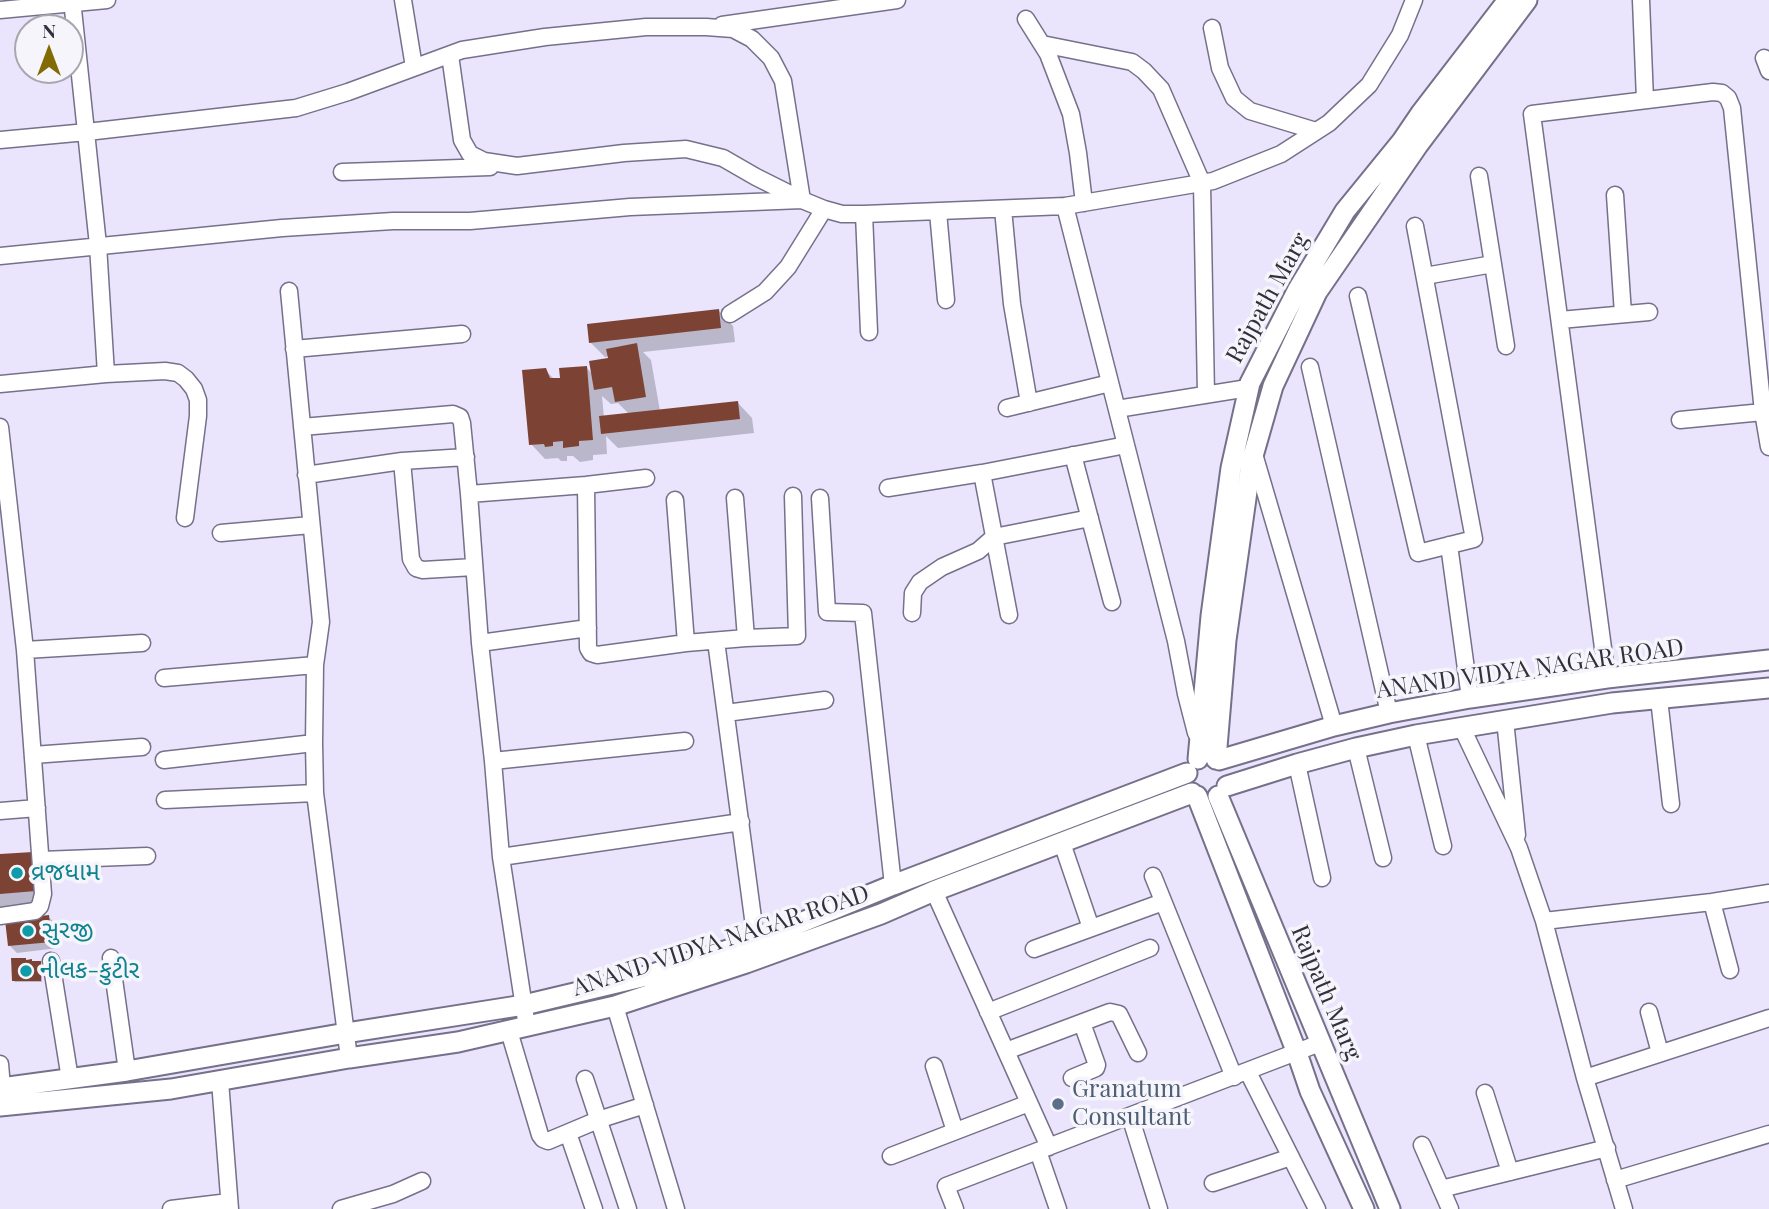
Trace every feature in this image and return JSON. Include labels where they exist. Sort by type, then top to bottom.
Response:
[{"type":"main road","name":"Rajpath Marg","points":[[1204,759],[1214,589],[1231,468],[1250,383],[1297,291],[1345,211],[1402,141],[1420,113],[1508,0]]},
{"type":"main road","name":"Rajpath Marg","points":[[1204,759],[1226,640],[1254,454],[1273,386],[1317,292],[1418,145],[1527,0]]},
{"type":"main road","name":"ANAND VIDYA NAGAR ROAD","points":[[1,1094],[70,1079],[524,1005],[646,976],[756,941],[1204,759],[1334,726],[1470,698],[1607,678],[1769,660]]},
{"type":"main road","name":"ANAND VIDYA NAGAR ROAD","points":[[1222,791],[1297,764],[1416,734],[1612,703],[1769,688]]},
{"type":"main road","points":[[1204,759],[1228,770],[1229,780],[1215,799],[1203,799],[1194,795],[1186,783],[1204,759]]},
{"type":"main road","name":"Rajpath Marg","points":[[1222,791],[1320,1044],[1390,1209]]},
{"type":"main road","name":"Rajpath Marg","points":[[1194,795],[1310,1091],[1364,1209]]},
{"type":"main road","name":"ANAND VIDYA NAGAR ROAD","points":[[1,1094],[171,1089],[458,1042],[615,1006],[881,914],[934,891],[1194,795]]},
{"type":"street","points":[[0,10],[73,1],[107,0]]},
{"type":"street","points":[[403,0],[414,68]]},
{"type":"street","points":[[706,27],[897,0]]},
{"type":"street","points":[[342,172],[517,166],[624,153],[687,149],[723,158],[802,200],[842,214],[938,212],[1084,203],[1213,181],[1281,154],[1329,123],[1369,85],[1400,35],[1414,0]]},
{"type":"street","points":[[1641,0],[1645,100]]},
{"type":"street","points":[[73,1],[98,245],[106,374]]},
{"type":"street","points":[[1026,19],[1048,54],[1071,114],[1079,153],[1084,203]]},
{"type":"street","points":[[0,140],[296,108],[462,50],[545,37],[646,27],[733,29],[752,39],[771,58],[783,81],[802,200]]},
{"type":"street","points":[[1212,27],[1220,68],[1234,98],[1250,111],[1316,131]]},
{"type":"street","points":[[1042,44],[1132,62],[1161,89],[1202,183],[1206,395]]},
{"type":"street","points":[[450,55],[462,140],[470,154],[484,161],[517,166]]},
{"type":"street","points":[[1607,678],[1532,114],[1713,92],[1722,93],[1728,98],[1732,108],[1762,326],[1763,412],[1769,446]]},
{"type":"street","points":[[1479,176],[1506,346]]},
{"type":"street","points":[[1615,195],[1623,314]]},
{"type":"street","points":[[0,256],[325,225],[393,221],[470,221],[630,207],[802,200]]},
{"type":"street","points":[[1065,206],[1204,759]]},
{"type":"street","points":[[730,314],[765,292],[788,267],[824,209]]},
{"type":"street","points":[[1003,209],[1012,304],[1029,403]]},
{"type":"street","points":[[938,212],[946,300]]},
{"type":"street","points":[[864,214],[869,332]]},
{"type":"street","points":[[1358,296],[1418,553],[1474,539],[1415,226]]},
{"type":"street","points":[[1424,276],[1493,264]]},
{"type":"street","points":[[289,291],[321,622],[315,665],[315,793],[349,1058]]},
{"type":"street","points":[[1560,320],[1648,312]]},
{"type":"street","points":[[295,349],[462,334]]},
{"type":"street","points":[[1310,367],[1389,713]]},
{"type":"street","points":[[0,384],[106,374],[164,371],[178,373],[194,388],[198,400],[186,518]]},
{"type":"street","points":[[1007,408],[1110,383]]},
{"type":"street","points":[[1117,409],[1248,388]]},
{"type":"street","points":[[1680,419],[1763,412]]},
{"type":"street","points":[[302,427],[453,414],[460,417],[466,457],[480,643],[501,857],[524,1005],[518,1029],[540,1135],[548,1141],[598,1120],[645,1105]]},
{"type":"street","points":[[0,427],[25,650],[43,894],[40,906],[35,911],[0,916]]},
{"type":"street","points":[[888,488],[1126,445]]},
{"type":"street","points":[[1254,454],[1334,726]]},
{"type":"street","points":[[1073,455],[1112,602]]},
{"type":"street","points":[[306,475],[402,461],[466,457]]},
{"type":"street","points":[[402,461],[411,559],[416,568],[474,568]]},
{"type":"street","points":[[982,472],[1009,615]]},
{"type":"street","points":[[468,494],[646,478]]},
{"type":"street","points":[[586,485],[588,648],[591,653],[597,655],[686,643],[797,635],[793,496]]},
{"type":"street","points":[[735,498],[746,638]]},
{"type":"street","points":[[820,498],[827,612],[863,612],[893,885]]},
{"type":"street","points":[[676,500],[686,643]]},
{"type":"street","points":[[912,613],[913,593],[920,582],[942,567],[978,551],[994,537],[1090,518]]},
{"type":"street","points":[[220,533],[311,525]]},
{"type":"street","points":[[1449,545],[1470,698]]},
{"type":"street","points":[[480,643],[588,628]]},
{"type":"street","points":[[716,641],[756,941]]},
{"type":"street","points":[[25,650],[142,643]]},
{"type":"street","points":[[164,678],[315,665]]},
{"type":"street","points":[[1659,699],[1671,804]]},
{"type":"street","points":[[726,713],[825,700]]},
{"type":"street","points":[[1505,720],[1519,848]]},
{"type":"street","points":[[1462,728],[1519,848],[1544,921],[1585,1078],[1624,1209]]},
{"type":"street","points":[[1416,734],[1443,846]]},
{"type":"street","points":[[493,761],[685,741]]},
{"type":"street","points":[[164,760],[314,743]]},
{"type":"street","points":[[33,755],[142,747]]},
{"type":"street","points":[[1356,748],[1382,858]]},
{"type":"street","points":[[1297,764],[1322,878]]},
{"type":"street","points":[[164,800],[315,793]]},
{"type":"street","points":[[0,811],[37,808]]},
{"type":"street","points":[[501,857],[741,822]]},
{"type":"street","points":[[1062,843],[1091,928]]},
{"type":"street","points":[[41,860],[147,856]]},
{"type":"street","points":[[1153,876],[1241,1074],[1291,1157],[1317,1209]]},
{"type":"street","points":[[934,891],[1029,1103],[1058,1209]]},
{"type":"street","points":[[1544,921],[1769,893]]},
{"type":"street","points":[[1034,949],[1163,902]]},
{"type":"street","points":[[1712,902],[1730,970]]},
{"type":"street","points":[[989,1012],[1150,948]]},
{"type":"street","points":[[111,958],[127,1071]]},
{"type":"street","points":[[51,961],[70,1079]]},
{"type":"street","points":[[615,1006],[676,1209]]},
{"type":"street","points":[[1006,1051],[1110,1012],[1119,1014],[1138,1053]]},
{"type":"street","points":[[1649,1012],[1660,1053]]},
{"type":"street","points":[[1585,1078],[1769,1018]]},
{"type":"street","points":[[1072,1078],[1096,1068],[1097,1065],[1082,1023]]},
{"type":"street","points":[[955,1209],[946,1186],[1320,1044]]},
{"type":"street","points":[[0,1064],[1,1094]]},
{"type":"street","points":[[934,1066],[955,1131]]},
{"type":"street","points":[[585,1079],[628,1209]]},
{"type":"street","points":[[171,1209],[230,1205],[220,1080]]},
{"type":"street","points":[[1486,1093],[1510,1172]]},
{"type":"street","points":[[891,1156],[1029,1103]]},
{"type":"street","points":[[1130,1116],[1159,1209]]},
{"type":"street","points":[[568,1133],[594,1209]]},
{"type":"street","points":[[1615,1180],[1769,1134]]},
{"type":"street","points":[[1422,1145],[1450,1209]]},
{"type":"street","points":[[1441,1189],[1607,1148]]},
{"type":"street","points":[[1213,1183],[1291,1157]]},
{"type":"street","points":[[341,1209],[395,1202],[422,1181]]},
{"type":"building","points":[[719,309],[721,328],[589,343],[587,324]]},
{"type":"building","points":[[637,343],[646,397],[615,402],[612,387],[594,390],[589,361],[608,358],[606,349]]},
{"type":"building","points":[[587,366],[593,440],[579,441],[579,446],[563,448],[563,441],[553,442],[553,446],[545,447],[544,444],[529,445],[522,370],[546,368],[550,378],[560,378],[559,368]]},
{"type":"building","points":[[738,401],[740,419],[601,434],[599,416]]},
{"type":"building","name":"વ્રજધામ","points":[[33,852],[36,891],[0,894],[0,854]]},
{"type":"building","name":"સુરજી","points":[[49,915],[52,942],[8,946],[5,920]]},
{"type":"building","name":"નીલક-કુટીર","points":[[11,958],[41,961],[41,981],[12,981]]},
{"type":"place","name":"વ્રજધામ","points":[[17,873]]},
{"type":"place","name":"સુરજી","points":[[28,931]]},
{"type":"place","name":"નીલક-કુટીર","points":[[26,971]]},
{"type":"place","name":"Granatum Consultant","points":[[1058,1104]]}]
